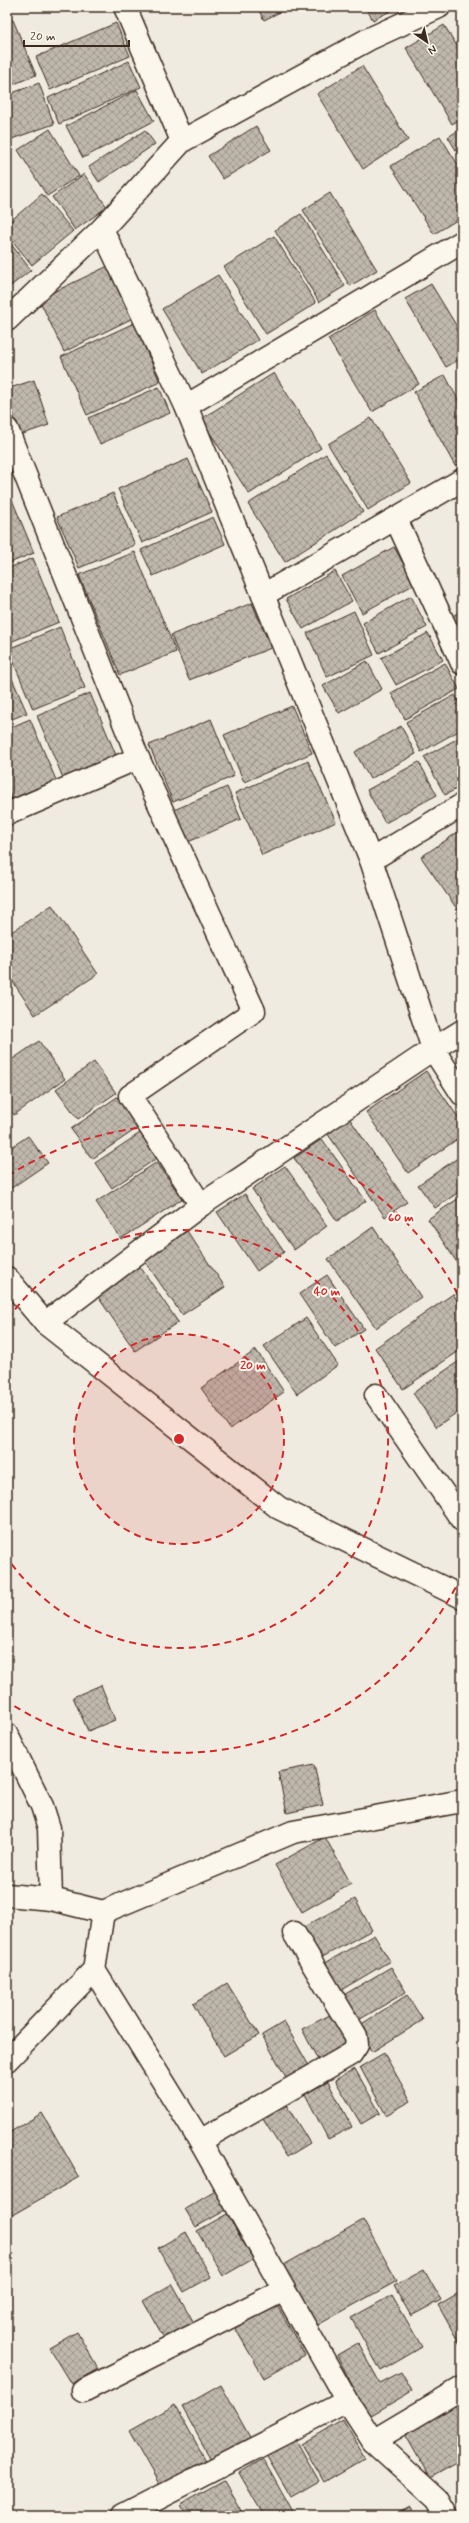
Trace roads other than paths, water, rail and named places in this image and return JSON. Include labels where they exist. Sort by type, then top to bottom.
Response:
[{"type":"street","points":[[125,7],[182,141]]},
{"type":"street","points":[[7,320],[102,229],[182,141],[369,39],[439,7]]},
{"type":"street","points":[[102,229],[186,406],[371,860],[433,1050],[462,1094]]},
{"type":"street","points":[[186,406],[462,242]]},
{"type":"street","points":[[7,429],[138,758],[254,1011],[130,1096],[201,1205]]},
{"type":"street","points":[[263,595],[462,480]]},
{"type":"street","points":[[396,519],[462,663]]},
{"type":"street","points":[[7,814],[138,758]]},
{"type":"street","points":[[371,860],[462,805]]},
{"type":"street","points":[[45,1323],[201,1205],[462,1031]]},
{"type":"street","points":[[7,1278],[45,1323],[279,1508],[462,1597]]},
{"type":"street","points":[[376,1395],[462,1520]]},
{"type":"street","points":[[7,1735],[42,1806],[49,1828],[51,1899]]},
{"type":"street","points":[[7,1895],[51,1899],[103,1912],[293,1832],[462,1801]]},
{"type":"street","points":[[7,2060],[94,1970],[103,1912]]},
{"type":"street","points":[[200,2141],[350,2054],[357,2045],[356,2036],[294,1934]]},
{"type":"street","points":[[94,1970],[200,2141],[347,2402],[373,2441],[437,2499],[446,2516]]},
{"type":"street","points":[[83,2391],[284,2290]]},
{"type":"street","points":[[373,2441],[462,2388]]},
{"type":"street","points":[[123,2516],[347,2402]]}]
